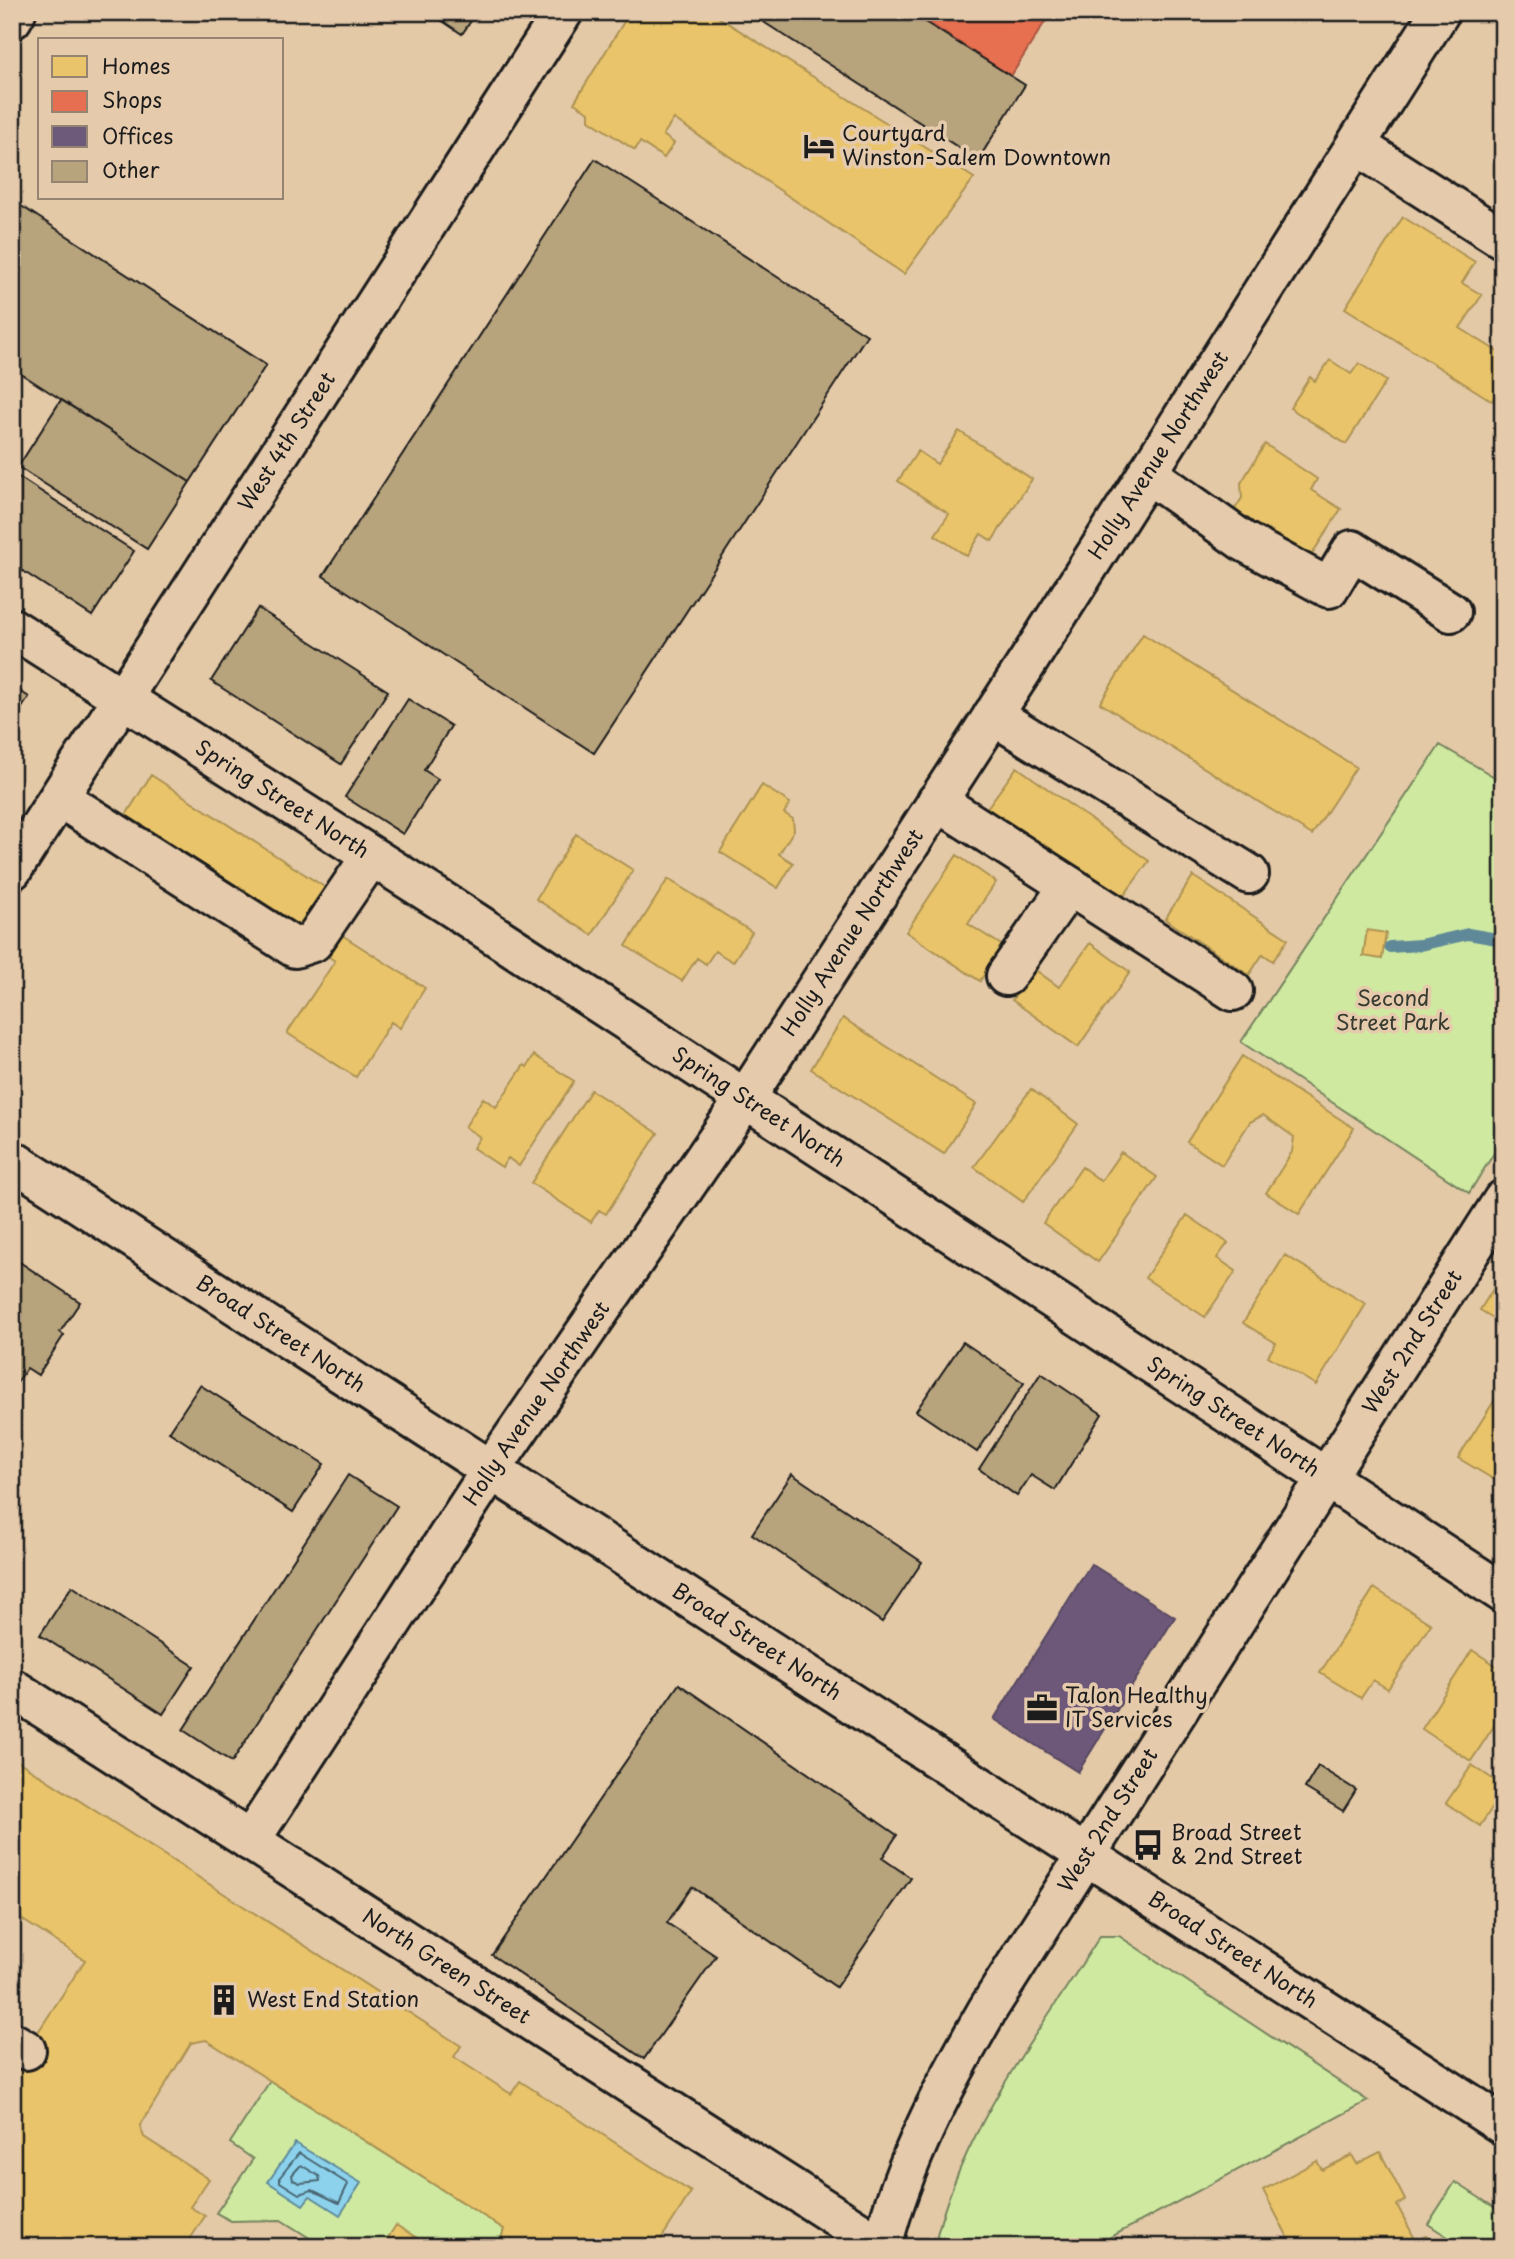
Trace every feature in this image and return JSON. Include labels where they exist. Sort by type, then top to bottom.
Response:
[{"type":"street","points":[[12,19],[16,12]]},
{"type":"street","name":"West 4th Street","points":[[12,870],[563,12]]},
{"type":"street","name":"Holly Avenue Northwest","points":[[250,1841],[491,1470],[745,1099],[1440,12]]},
{"type":"street","points":[[1356,145],[1503,239]]},
{"type":"street","points":[[1147,473],[1243,541],[1329,588],[1352,550],[1451,612]]},
{"type":"street","name":"Spring Street North","points":[[12,628],[745,1099],[1503,1593]]},
{"type":"street","points":[[993,715],[1249,874]]},
{"type":"street","points":[[60,797],[295,948],[313,942],[370,858]]},
{"type":"street","points":[[937,802],[1233,990]]},
{"type":"street","points":[[1006,976],[1069,886]]},
{"type":"street","name":"Broad Street North","points":[[12,1160],[1502,2124]]},
{"type":"street","name":"West 2nd Street","points":[[882,2246],[895,2201],[954,2069],[1086,1854],[1503,1200]]},
{"type":"street","name":"North Green Street","points":[[14,1694],[250,1841],[882,2246]]},
{"type":"green space","name":"Second Street Park","points":[[1440,745],[1503,782],[1503,1139],[1469,1193],[1241,1042]]},
{"type":"green space","points":[[1100,1936],[1119,1936],[1368,2101],[1092,2247],[934,2247],[962,2164],[982,2124],[1027,2047]]},
{"type":"green space","points":[[270,2081],[504,2229],[499,2247],[452,2247],[445,2242],[441,2247],[324,2247],[281,2220],[231,2221],[216,2213],[253,2159],[230,2143]]},
{"type":"green space","points":[[1455,2182],[1503,2213],[1503,2247],[1463,2247],[1428,2224]]},
{"type":"water","points":[[295,2143],[361,2183],[340,2215],[310,2196],[303,2205],[268,2182]]},
{"type":"building: Homes","name":"Courtyard Winston-Salem Downtown","points":[[630,12],[710,12],[974,178],[904,274],[674,119],[663,135],[674,143],[664,158],[640,142],[635,150],[589,120],[589,112],[574,103]]},
{"type":"building: Homes","points":[[1403,217],[1475,262],[1462,283],[1482,295],[1460,328],[1503,355],[1503,384],[1492,401],[1345,308]]},
{"type":"building: Homes","points":[[1330,360],[1351,374],[1359,363],[1386,381],[1346,444],[1290,408],[1310,377],[1315,381]]},
{"type":"building: Homes","points":[[959,431],[1032,479],[992,541],[981,534],[967,556],[935,535],[949,514],[898,481],[918,451],[937,464]]},
{"type":"building: Homes","points":[[1265,444],[1317,479],[1311,490],[1341,509],[1308,560],[1233,512],[1242,498],[1241,483]]},
{"type":"building: Homes","points":[[1143,634],[1356,767],[1312,835],[1100,703]]},
{"type":"building: Homes","points":[[1017,767],[1149,861],[1120,901],[987,808]]},
{"type":"building: Homes","points":[[151,775],[326,888],[301,928],[126,815]]},
{"type":"building: Homes","points":[[762,785],[790,803],[784,813],[793,819],[794,830],[779,854],[793,863],[778,888],[720,852]]},
{"type":"building: Homes","points":[[576,834],[633,870],[592,935],[536,899]]},
{"type":"building: Homes","points":[[957,855],[996,882],[968,924],[1003,946],[980,981],[906,932]]},
{"type":"building: Homes","points":[[1193,876],[1288,939],[1273,961],[1263,954],[1249,975],[1165,919]]},
{"type":"building: Homes","points":[[668,879],[752,932],[733,962],[715,951],[706,964],[697,958],[682,981],[626,946]]},
{"type":"building: Homes","points":[[1367,930],[1386,933],[1382,959],[1363,956]]},
{"type":"building: Homes","points":[[342,935],[425,988],[400,1028],[391,1022],[356,1077],[287,1033],[335,961],[329,957]]},
{"type":"building: Homes","points":[[1090,943],[1130,972],[1078,1047],[1012,1000],[1034,969],[1059,987]]},
{"type":"building: Homes","points":[[843,1018],[976,1104],[944,1154],[811,1069]]},
{"type":"building: Homes","points":[[534,1055],[574,1081],[519,1166],[508,1158],[502,1167],[473,1148],[480,1137],[465,1127],[483,1098],[496,1107],[524,1065],[527,1067]]},
{"type":"building: Homes","points":[[1242,1056],[1354,1128],[1299,1214],[1266,1193],[1292,1152],[1294,1137],[1263,1115],[1250,1122],[1222,1165],[1187,1142]]},
{"type":"building: Homes","points":[[1031,1089],[1078,1124],[1023,1202],[974,1167]]},
{"type":"building: Homes","points":[[591,1090],[658,1133],[606,1214],[599,1210],[591,1222],[531,1183]]},
{"type":"building: Homes","points":[[1121,1152],[1157,1177],[1098,1262],[1043,1223],[1082,1167],[1101,1181]]},
{"type":"building: Homes","points":[[1187,1215],[1228,1243],[1217,1258],[1236,1271],[1205,1317],[1145,1278]]},
{"type":"building: Homes","points":[[1285,1255],[1366,1304],[1316,1385],[1268,1356],[1276,1343],[1243,1323]]},
{"type":"building: Homes","points":[[1503,1273],[1503,1324],[1480,1310]]},
{"type":"building: Homes","points":[[1503,1387],[1503,1485],[1458,1458]]},
{"type":"building: Homes","points":[[1374,1588],[1431,1624],[1388,1689],[1373,1680],[1361,1698],[1320,1673]]},
{"type":"building: Homes","points":[[1472,1650],[1503,1670],[1503,1732],[1494,1726],[1471,1761],[1422,1729]]},
{"type":"building: Homes","name":"West End Station","points":[[13,1758],[461,2046],[454,2057],[511,2094],[520,2081],[691,2192],[656,2247],[499,2247],[504,2229],[206,2040],[191,2043],[140,2126],[144,2137],[209,2179],[190,2207],[205,2216],[187,2244],[180,2240],[176,2247],[12,2247],[12,2072],[85,1960],[12,1913]]},
{"type":"building: Homes","points":[[1472,1765],[1503,1786],[1503,1791],[1480,1826],[1446,1803]]},
{"type":"building: Homes","points":[[1380,2152],[1405,2200],[1397,2205],[1416,2241],[1426,2236],[1432,2247],[1293,2247],[1263,2190],[1317,2161],[1322,2170],[1352,2155],[1357,2164]]},
{"type":"building: Homes","points":[[396,2225],[430,2246],[382,2247]]},
{"type":"building: Shops","points":[[912,12],[1051,12],[1011,76]]},
{"type":"building: Offices","points":[[1091,1564],[1175,1617],[1078,1772],[994,1719]]},
{"type":"building: Other","points":[[429,12],[477,12],[462,34]]},
{"type":"building: Other","points":[[748,12],[909,12],[1025,85],[978,160]]},
{"type":"building: Other","points":[[595,159],[867,335],[594,753],[323,576]]},
{"type":"building: Other","points":[[12,200],[266,365],[190,482],[12,368]]},
{"type":"building: Other","points":[[61,400],[190,482],[147,549],[18,467]]},
{"type":"building: Other","points":[[17,476],[134,551],[92,616],[12,564],[12,483]]},
{"type":"building: Other","points":[[258,608],[388,691],[341,764],[211,681]]},
{"type":"building: Other","points":[[12,686],[29,697],[12,723]]},
{"type":"building: Other","points":[[408,699],[451,726],[424,770],[438,779],[403,834],[345,797]]},
{"type":"building: Other","points":[[12,1257],[80,1302],[60,1332],[64,1335],[38,1375],[27,1368],[12,1390]]},
{"type":"building: Other","points":[[963,1342],[1024,1383],[977,1452],[916,1411]]},
{"type":"building: Other","points":[[1041,1373],[1102,1414],[1055,1490],[1031,1475],[1017,1496],[979,1469]]},
{"type":"building: Other","points":[[200,1385],[324,1464],[293,1512],[169,1432]]},
{"type":"building: Other","points":[[792,1474],[922,1562],[882,1622],[752,1534]]},
{"type":"building: Other","points":[[348,1475],[397,1506],[232,1762],[183,1730]]},
{"type":"building: Other","points":[[72,1586],[194,1666],[163,1714],[40,1635]]},
{"type":"building: Other","points":[[679,1684],[897,1835],[882,1858],[911,1878],[836,1987],[692,1887],[667,1923],[716,1956],[644,2059],[492,1955]]},
{"type":"building: Other","points":[[1318,1766],[1356,1790],[1343,1811],[1305,1788]]},
{"type":"waterway","points":[[1390,947],[1420,945],[1468,934],[1503,940]]},
{"type":"place","name":"Courtyard Winston-Salem Downtown","points":[[819,146]]},
{"type":"place","name":"Talon Healthy IT Services","points":[[1042,1708]]},
{"type":"place","name":"Broad Street & 2nd Street","points":[[1148,1845]]},
{"type":"place","name":"West End Station","points":[[224,2000]]}]
